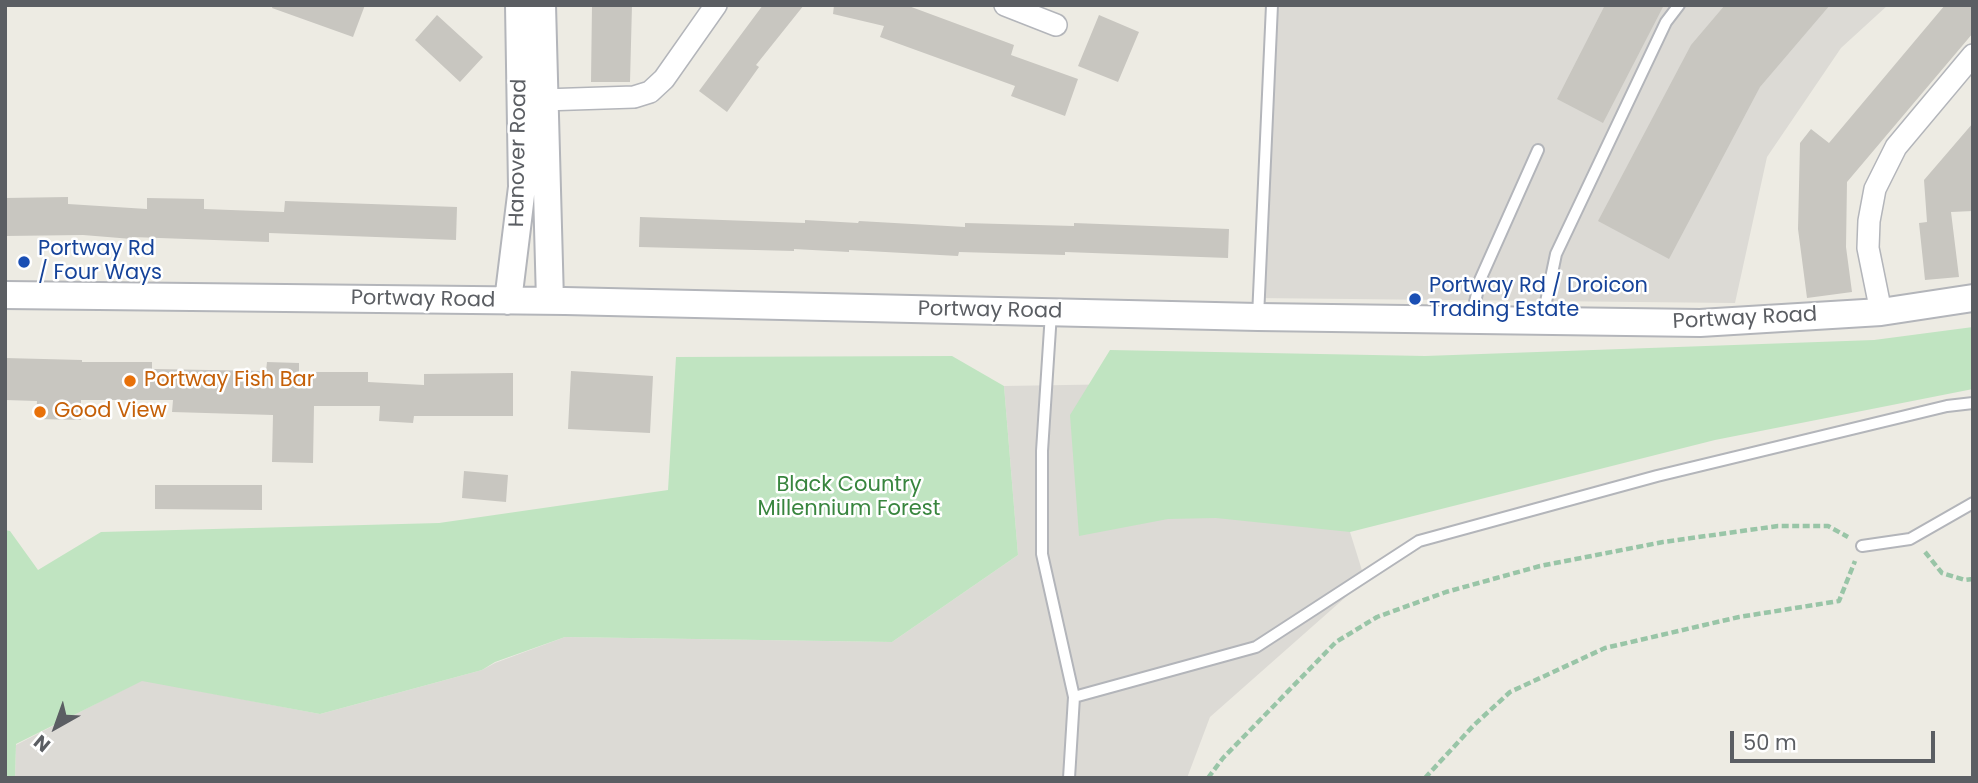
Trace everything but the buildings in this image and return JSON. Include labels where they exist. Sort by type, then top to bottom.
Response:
[{"type":"street","name":"Hanover Road","points":[[519,5],[532,100],[550,301]]},
{"type":"street","name":"Hanover Road","points":[[508,301],[542,5]]},
{"type":"street","points":[[532,100],[634,97],[650,92],[664,79],[716,5]]},
{"type":"street","points":[[1005,5],[1056,25]]},
{"type":"street","points":[[1881,312],[1868,248],[1869,221],[1875,189],[1896,147],[1973,55]]},
{"type":"street","name":"Portway Road","points":[[5,295],[550,301],[1258,317],[1700,323],[1881,312],[1973,298]]},
{"type":"lane","points":[[1258,317],[1272,5]]},
{"type":"lane","points":[[1542,321],[1556,254],[1666,22],[1679,5]]},
{"type":"lane","points":[[1471,320],[1480,280],[1538,150]]},
{"type":"lane","points":[[1051,313],[1042,451],[1042,554],[1074,697],[1069,778]]},
{"type":"lane","points":[[1074,697],[1255,647],[1419,541],[1657,476],[1947,406],[1973,403]]},
{"type":"lane","points":[[1861,546],[1910,539],[1973,503]]},
{"type":"path","points":[[1208,778],[1232,749],[1336,642],[1377,617],[1446,592],[1539,566],[1676,540],[1777,526],[1828,526],[1861,546],[1839,601],[1739,617],[1605,648],[1510,692],[1474,725],[1425,778]]},
{"type":"path","points":[[1932,528],[1925,551],[1942,573],[1965,580],[1973,579]]},
{"type":"shaded area","points":[[1274,5],[1888,5],[1841,48],[1767,157],[1735,303],[1255,298]]},
{"type":"shaded area","points":[[1314,381],[1350,532],[1365,580],[1210,717],[1187,778],[15,778],[16,745],[142,680],[320,714],[482,670],[565,637],[892,642],[1018,555],[1004,386]]},
{"type":"green space","points":[[1973,327],[1973,389],[1715,440],[1350,532],[1216,518],[1168,519],[1079,536],[1070,415],[1110,350],[1425,356],[1874,340]]},
{"type":"green space","name":"Black Country Millennium Forest","points":[[952,356],[1004,386],[1018,555],[892,642],[565,637],[495,662],[482,670],[320,714],[142,681],[16,744],[15,778],[5,778],[5,530],[10,531],[38,570],[101,532],[439,523],[668,490],[676,357]]},
{"type":"place","name":"Portway Rd / Four Ways","points":[[24,262]]},
{"type":"place","name":"Portway Rd / Droicon Trading Estate","points":[[1415,299]]},
{"type":"place","name":"Portway Fish Bar","points":[[130,381]]},
{"type":"place","name":"Good View","points":[[40,412]]}]
